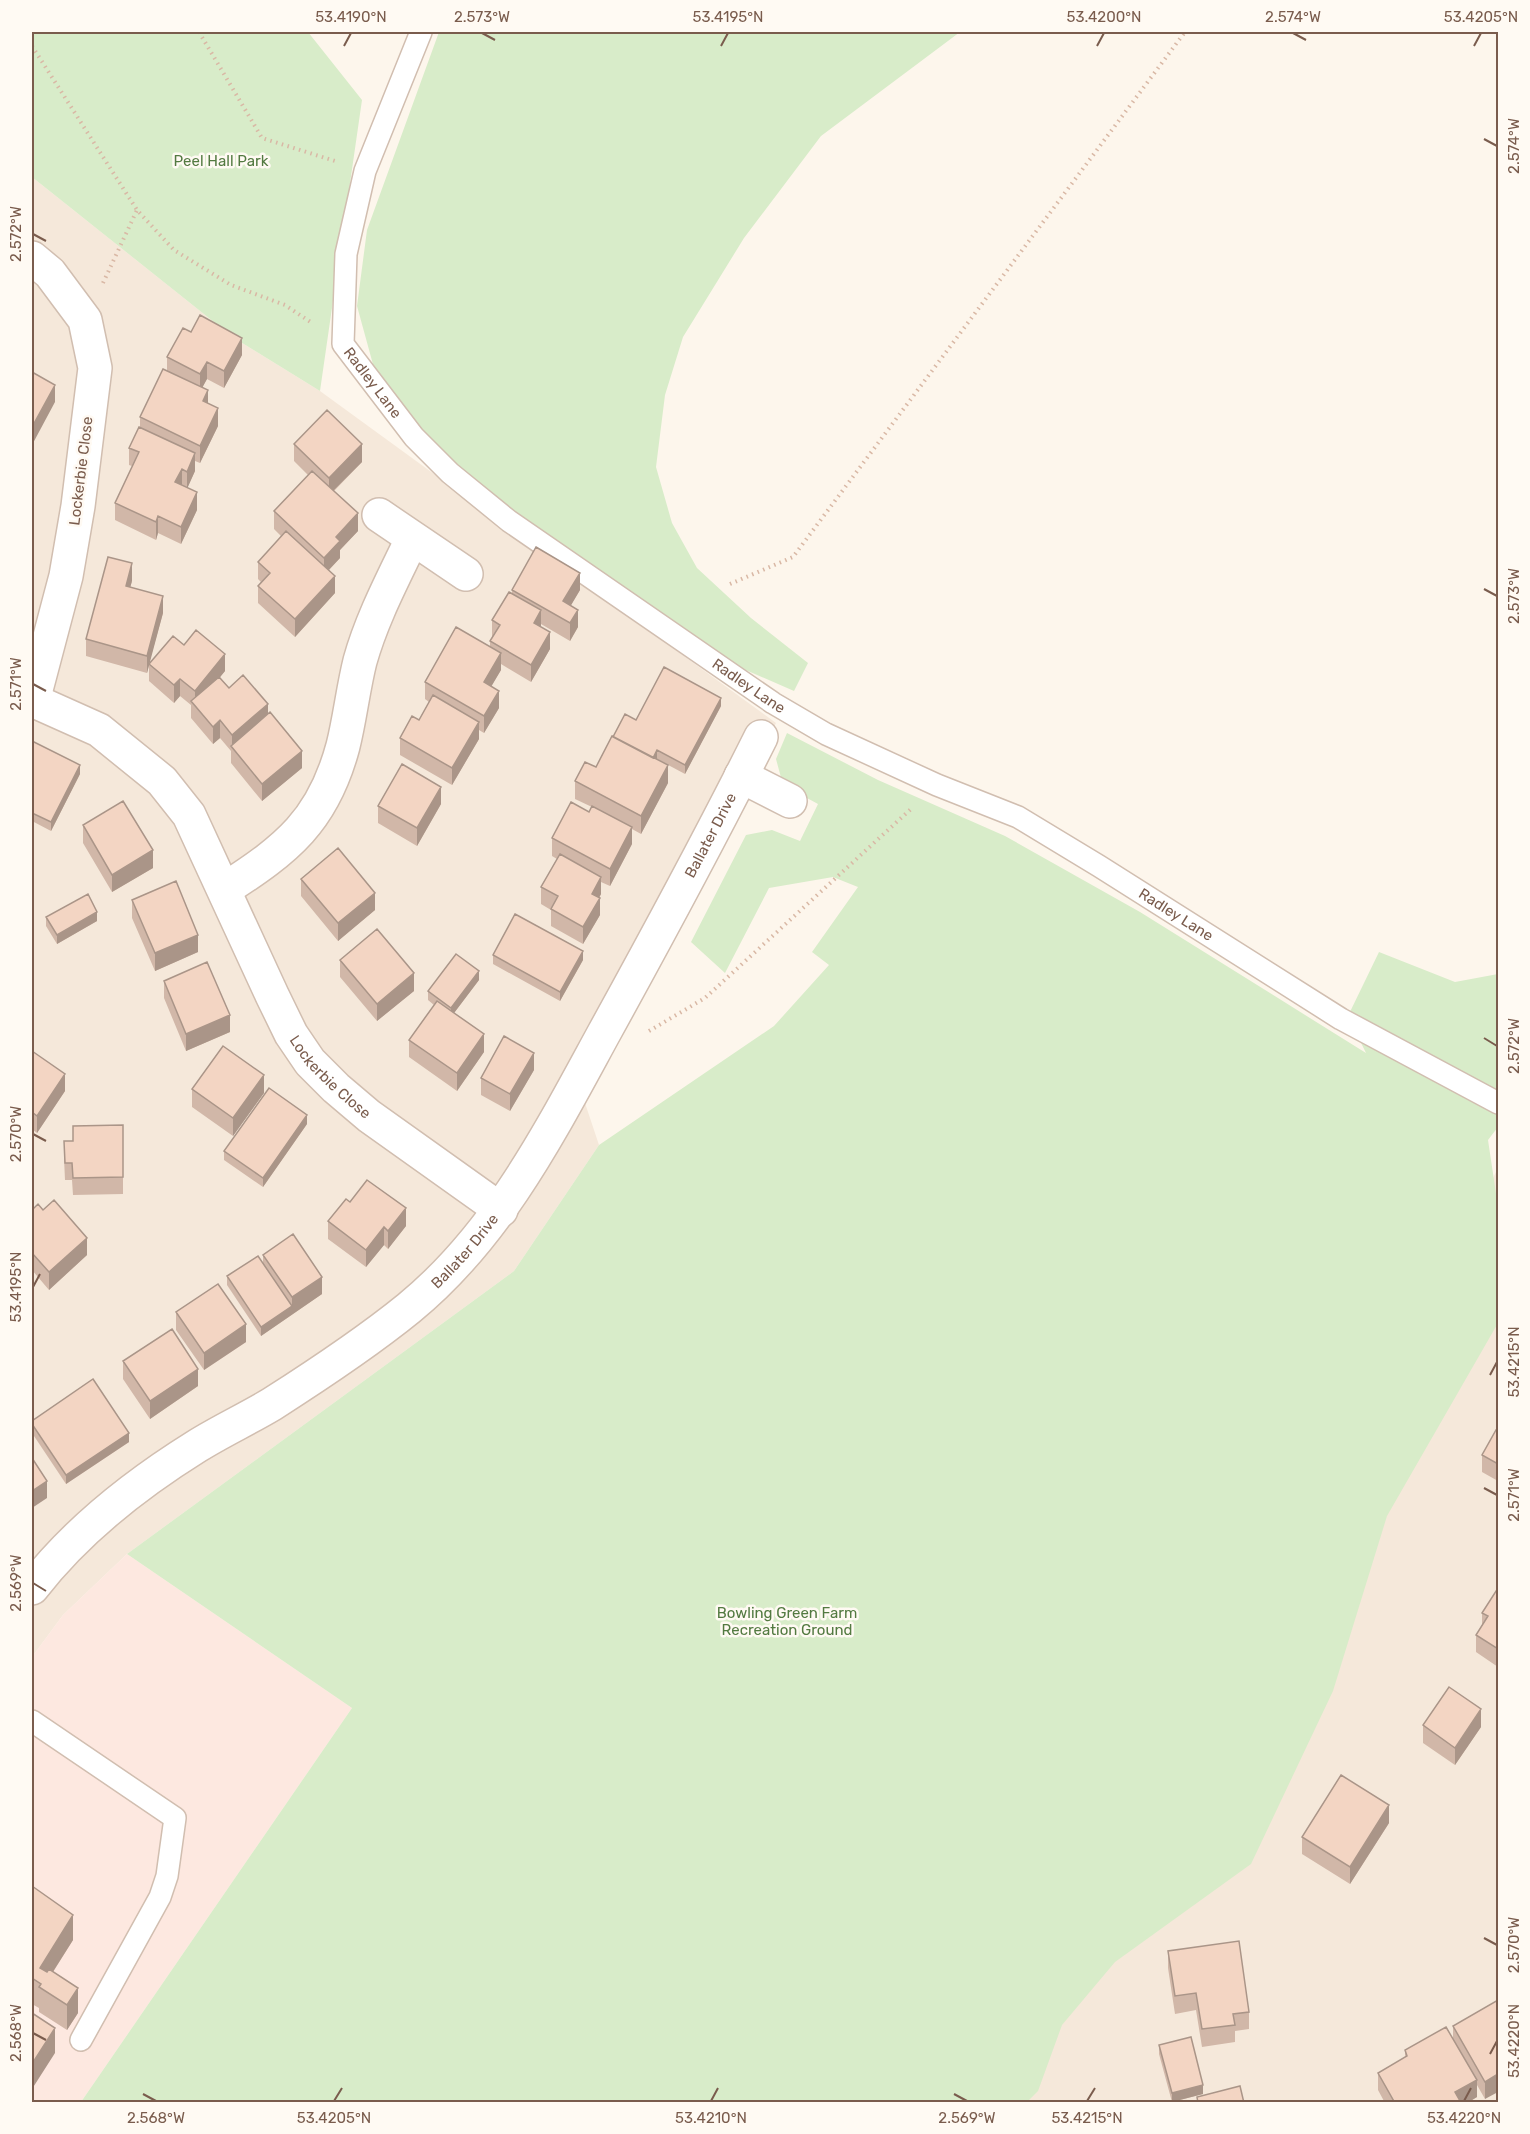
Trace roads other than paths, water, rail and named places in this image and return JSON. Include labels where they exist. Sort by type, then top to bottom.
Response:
[{"type":"street","name":"Lockerbie Close","points":[[32,258],[50,273],[85,320],[95,368],[78,506],[66,576],[32,700],[99,730],[162,781],[189,814],[291,1034],[310,1062],[369,1116],[501,1210]]},
{"type":"street","points":[[379,515],[466,574]]},
{"type":"street","points":[[225,889],[275,855],[309,822],[331,779],[343,747],[360,661],[381,604],[412,539]]},
{"type":"street","name":"Ballater Drive","points":[[32,1588],[73,1543],[117,1502],[199,1445],[317,1375],[410,1307],[449,1270],[501,1210],[525,1173],[597,1046],[761,737]]},
{"type":"street","name":"Ballater Drive","points":[[741,776],[790,801]]},
{"type":"lane","name":"Radley Lane","points":[[421,32],[365,171],[346,254],[343,344],[414,437],[450,473],[509,521],[773,703],[826,734],[937,785],[1018,817],[1341,1019],[1498,1104]]},
{"type":"lane","points":[[32,1721],[175,1818],[172,1849],[160,1897],[81,2040]]},
{"type":"park label","name":"Peel Hall Park","points":[[221,161]]},
{"type":"park label","name":"Bowling Green Farm Recreation Ground","points":[[787,1622]]}]
